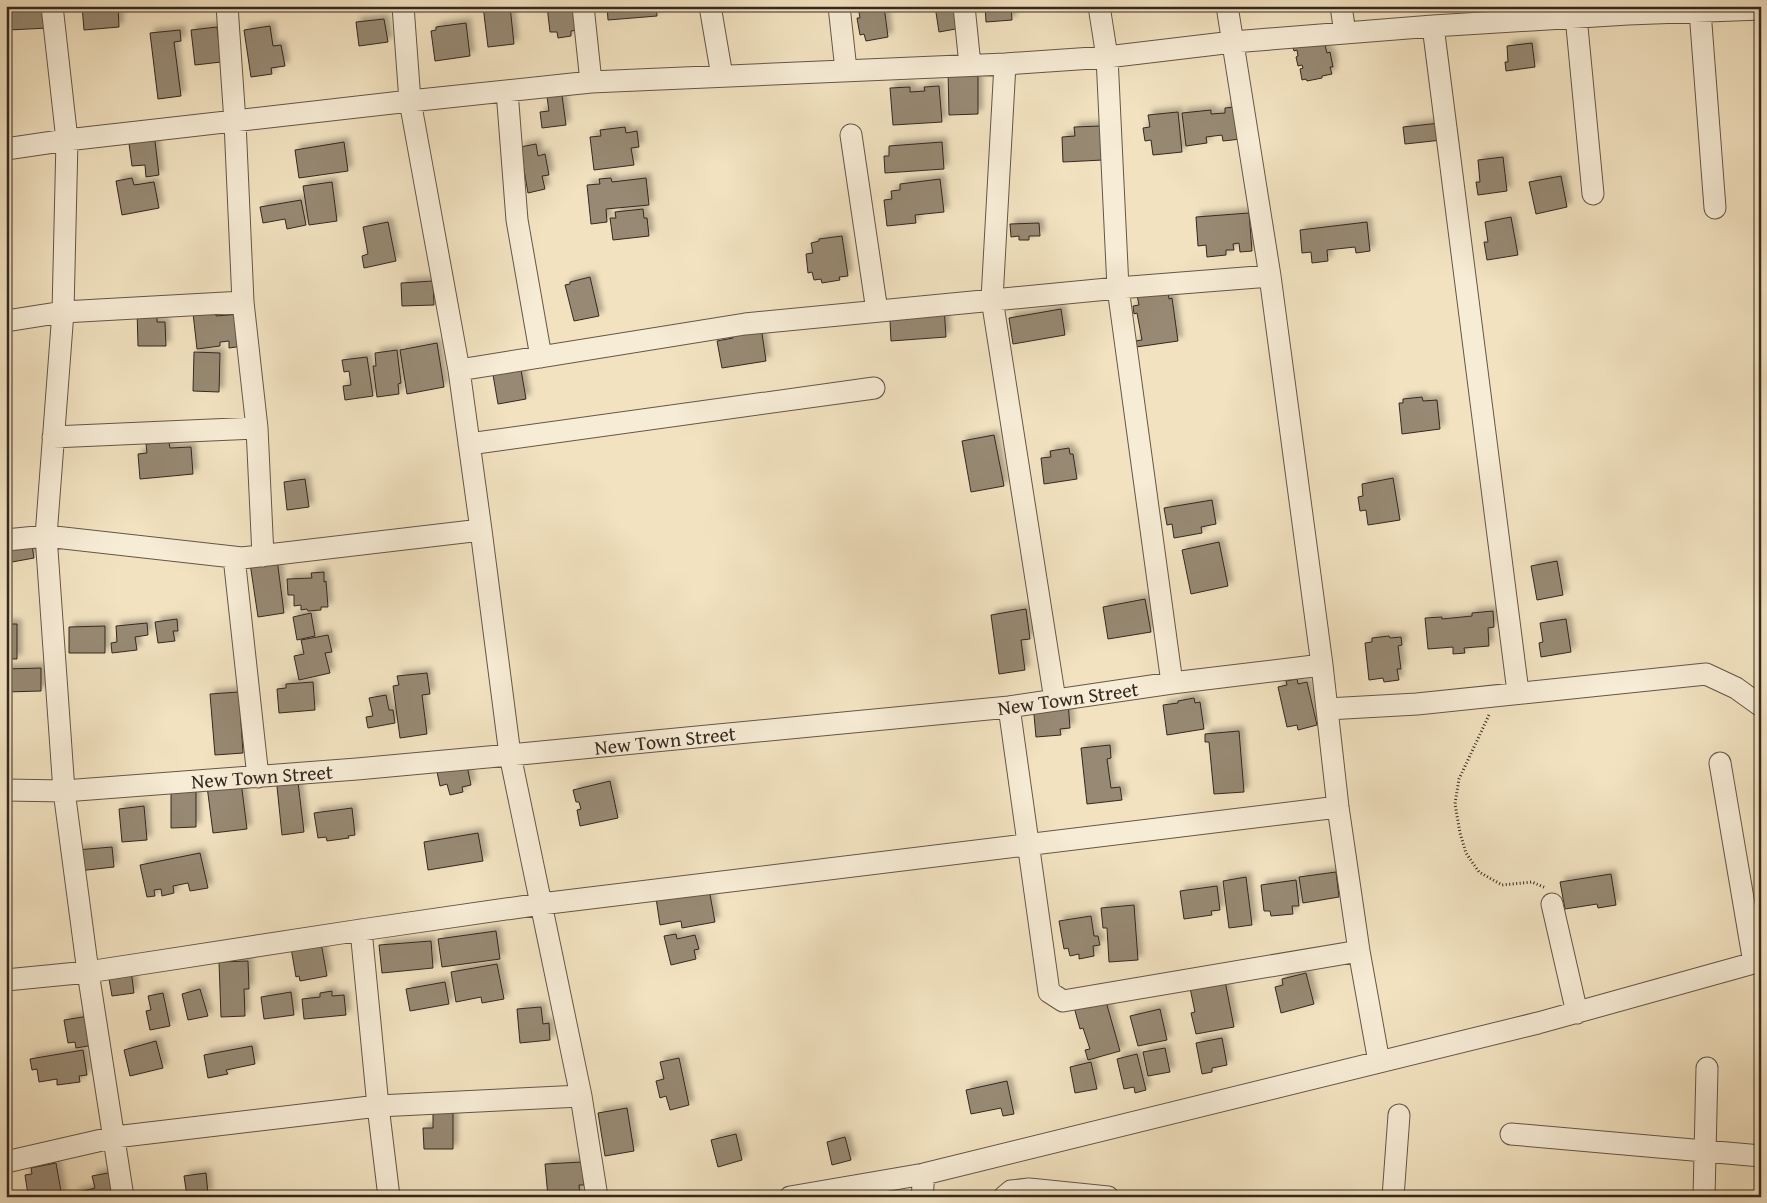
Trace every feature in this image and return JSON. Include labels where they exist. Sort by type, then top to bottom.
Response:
[{"type":"street","points":[[52,6],[67,140],[63,312],[46,536],[64,790],[88,972],[123,1197]]},
{"type":"street","points":[[226,6],[236,122],[243,302],[257,428],[263,556]]},
{"type":"street","points":[[403,6],[410,101],[459,370],[510,755],[581,1096],[597,1197]]},
{"type":"street","points":[[583,6],[591,82]]},
{"type":"street","points":[[710,6],[722,76]]},
{"type":"street","points":[[839,6],[846,70]]},
{"type":"street","points":[[964,6],[970,65]]},
{"type":"street","points":[[1099,6],[1107,57],[1118,288],[1172,684]]},
{"type":"street","points":[[1227,6],[1270,276],[1322,665],[1338,807],[1359,951],[1379,1062]]},
{"type":"street","points":[[1341,6],[1345,33]]},
{"type":"street","points":[[6,149],[67,140],[591,82],[1005,64],[1107,57],[1233,42],[1433,26],[1464,15],[1628,10],[1700,11],[1761,9]]},
{"type":"street","points":[[1700,11],[1714,208]]},
{"type":"street","points":[[1576,12],[1593,194]]},
{"type":"street","points":[[1433,26],[1509,694]]},
{"type":"street","points":[[1005,64],[992,299],[1055,700]]},
{"type":"street","points":[[507,91],[517,220],[541,357]]},
{"type":"street","points":[[852,135],[877,311]]},
{"type":"street","points":[[459,370],[745,324],[992,299],[1270,276]]},
{"type":"street","points":[[6,321],[63,312],[243,302]]},
{"type":"street","points":[[469,444],[874,388]]},
{"type":"street","points":[[53,437],[257,428]]},
{"type":"street","points":[[6,540],[46,536],[242,558],[481,530]]},
{"type":"street","points":[[234,557],[258,777]]},
{"type":"street","name":"New Town Street","points":[[6,790],[64,790],[258,777],[510,755],[1009,707],[1322,665]]},
{"type":"street","points":[[1327,709],[1418,704],[1706,674],[1736,688],[1761,706]]},
{"type":"street","points":[[1009,707],[1049,992],[1063,1001],[1359,951]]},
{"type":"street","points":[[790,1197],[924,1174],[1577,1013],[1757,962],[1720,763]]},
{"type":"street","points":[[6,980],[88,972],[541,904],[1338,807]]},
{"type":"street","points":[[1552,904],[1577,1013]]},
{"type":"street","points":[[361,930],[389,1197]]},
{"type":"street","points":[[1704,1197],[1707,1068]]},
{"type":"street","points":[[6,1162],[115,1138],[378,1106],[581,1096]]},
{"type":"street","points":[[1393,1197],[1399,1115]]},
{"type":"street","points":[[1510,1134],[1761,1156]]},
{"type":"street","points":[[922,1197],[924,1174]]},
{"type":"street","points":[[1004,1197],[1011,1191],[1029,1189],[1108,1197]]},
{"type":"path","points":[[1509,694],[1459,779],[1455,804],[1460,834],[1466,853],[1479,872],[1502,885],[1532,882],[1546,887],[1552,904]]},
{"type":"building","points":[[6,6],[47,6],[48,28],[8,30]]},
{"type":"building","points":[[82,6],[118,6],[119,27],[84,30]]},
{"type":"building","points":[[483,6],[510,6],[514,44],[488,47]]},
{"type":"building","points":[[547,6],[580,6],[583,29],[571,31],[571,36],[558,38],[557,32],[550,32]]},
{"type":"building","points":[[607,6],[656,6],[657,16],[608,20]]},
{"type":"building","points":[[858,6],[884,6],[888,37],[866,41],[864,34],[860,35],[857,18],[860,18]]},
{"type":"building","points":[[935,6],[957,6],[961,28],[939,32]]},
{"type":"building","points":[[985,6],[1011,6],[1012,20],[986,22]]},
{"type":"building","points":[[384,19],[388,42],[359,46],[356,22]]},
{"type":"building","points":[[466,23],[470,56],[435,61],[431,31],[436,30],[436,27]]},
{"type":"building","points":[[270,26],[273,46],[281,45],[285,66],[271,68],[272,74],[251,77],[244,30]]},
{"type":"building","points":[[217,27],[221,62],[195,65],[191,30]]},
{"type":"building","points":[[180,30],[181,41],[174,42],[181,96],[158,99],[150,33]]},
{"type":"building","points":[[1324,41],[1327,53],[1330,52],[1333,67],[1330,67],[1332,74],[1307,81],[1306,79],[1302,80],[1300,69],[1303,68],[1302,65],[1298,66],[1297,50],[1294,51],[1292,42]]},
{"type":"building","points":[[1532,43],[1535,67],[1506,71],[1505,62],[1508,62],[1507,46]]},
{"type":"building","points":[[948,71],[978,71],[978,114],[949,115]]},
{"type":"building","points":[[939,86],[942,122],[893,125],[890,88],[910,87],[910,92],[925,91],[924,87]]},
{"type":"building","points":[[561,88],[566,125],[542,128],[540,112],[549,111],[546,90]]},
{"type":"building","points":[[1234,107],[1241,139],[1223,141],[1222,135],[1206,137],[1207,143],[1186,146],[1182,113],[1211,110],[1211,114],[1225,113],[1225,108]]},
{"type":"building","points":[[1178,112],[1182,152],[1153,155],[1151,140],[1145,141],[1143,128],[1150,127],[1148,115]]},
{"type":"building","points":[[1440,123],[1442,140],[1405,144],[1403,127]]},
{"type":"building","points":[[1100,126],[1103,160],[1063,162],[1062,137],[1075,136],[1074,127]]},
{"type":"building","points":[[625,127],[626,133],[637,131],[639,147],[631,148],[634,165],[594,170],[590,137],[601,136],[600,130]]},
{"type":"building","points":[[154,133],[159,175],[146,177],[145,165],[132,166],[128,136]]},
{"type":"building","points":[[344,142],[348,171],[299,178],[295,150]]},
{"type":"building","points":[[942,142],[944,169],[885,173],[884,156],[889,156],[889,146]]},
{"type":"building","points":[[536,144],[538,156],[545,154],[549,175],[542,176],[545,189],[528,193],[520,147]]},
{"type":"building","points":[[1503,157],[1507,191],[1478,195],[1476,182],[1480,182],[1478,160]]},
{"type":"building","points":[[1561,176],[1567,207],[1536,214],[1529,182]]},
{"type":"building","points":[[132,178],[134,185],[154,182],[159,208],[122,215],[116,181]]},
{"type":"building","points":[[611,178],[612,182],[646,178],[649,205],[606,209],[607,222],[591,224],[587,185],[600,184],[599,179]]},
{"type":"building","points":[[940,179],[944,212],[915,215],[916,223],[887,226],[884,200],[892,199],[891,191],[900,190],[900,184]]},
{"type":"building","points":[[332,182],[337,221],[309,225],[303,186]]},
{"type":"building","points":[[301,200],[306,225],[287,229],[285,219],[263,223],[260,207]]},
{"type":"building","points":[[643,209],[644,218],[647,218],[649,236],[613,240],[610,218],[616,218],[615,212]]},
{"type":"building","points":[[1249,213],[1252,251],[1240,252],[1239,243],[1233,244],[1234,250],[1226,250],[1226,255],[1207,257],[1206,245],[1198,246],[1196,217]]},
{"type":"building","points":[[1511,217],[1518,255],[1487,260],[1484,242],[1488,242],[1485,222]]},
{"type":"building","points":[[388,222],[396,261],[364,268],[362,256],[368,254],[363,227]]},
{"type":"building","points":[[1367,222],[1370,251],[1356,253],[1355,247],[1327,250],[1328,261],[1312,263],[1311,252],[1302,253],[1300,230]]},
{"type":"building","points":[[1039,223],[1040,236],[1029,236],[1029,240],[1019,240],[1019,236],[1011,237],[1010,224]]},
{"type":"building","points":[[842,236],[848,276],[839,277],[840,280],[822,283],[821,279],[814,280],[812,272],[808,273],[806,254],[813,253],[811,243],[819,241],[819,239]]},
{"type":"building","points":[[590,277],[599,316],[574,321],[565,285]]},
{"type":"building","points":[[433,281],[434,305],[402,306],[401,283]]},
{"type":"building","points":[[1168,291],[1169,299],[1172,298],[1178,341],[1136,347],[1135,341],[1142,340],[1137,313],[1134,314],[1133,306],[1139,305],[1137,295]]},
{"type":"building","points":[[944,306],[946,337],[891,341],[890,320]]},
{"type":"building","points":[[137,309],[157,315],[157,322],[165,322],[166,346],[138,346]]},
{"type":"building","points":[[1061,309],[1065,335],[1013,344],[1009,318]]},
{"type":"building","points":[[216,311],[216,316],[240,314],[243,346],[229,348],[229,341],[220,342],[220,346],[197,349],[193,313]]},
{"type":"building","points":[[761,327],[766,361],[722,368],[717,341],[733,338],[732,332]]},
{"type":"building","points":[[437,343],[444,387],[407,394],[400,350]]},
{"type":"building","points":[[397,350],[401,383],[398,384],[399,394],[377,397],[373,366],[376,366],[375,353]]},
{"type":"building","points":[[194,352],[220,353],[219,392],[193,391]]},
{"type":"building","points":[[367,357],[373,396],[345,400],[343,386],[351,385],[349,371],[344,372],[342,360]]},
{"type":"building","points":[[520,364],[526,399],[498,404],[492,369]]},
{"type":"building","points":[[1422,397],[1423,401],[1437,400],[1440,429],[1402,434],[1399,403],[1403,403],[1403,399]]},
{"type":"building","points":[[994,435],[1004,486],[971,492],[962,441]]},
{"type":"building","points":[[169,442],[170,448],[191,447],[193,474],[140,479],[138,454],[147,453],[146,444]]},
{"type":"building","points":[[1069,448],[1070,454],[1073,454],[1077,479],[1044,484],[1041,458],[1051,457],[1050,451]]},
{"type":"building","points":[[1393,478],[1400,520],[1368,525],[1366,510],[1360,511],[1358,497],[1363,496],[1362,484]]},
{"type":"building","points":[[305,479],[309,507],[287,510],[284,482]]},
{"type":"building","points":[[1212,500],[1216,524],[1201,527],[1202,533],[1174,538],[1172,524],[1167,525],[1164,508]]},
{"type":"building","points":[[31,539],[34,558],[12,562],[8,544]]},
{"type":"building","points":[[1219,542],[1228,586],[1191,594],[1182,550]]},
{"type":"building","points":[[277,559],[284,613],[258,617],[250,563]]},
{"type":"building","points":[[1557,561],[1563,595],[1537,600],[1531,566]]},
{"type":"building","points":[[324,572],[328,607],[321,607],[321,610],[308,611],[307,609],[301,610],[301,605],[294,606],[294,595],[288,595],[287,579],[312,578],[311,573]]},
{"type":"building","points":[[1145,599],[1151,632],[1108,639],[1103,607]]},
{"type":"building","points":[[1026,609],[1030,639],[1021,640],[1025,670],[999,674],[991,615]]},
{"type":"building","points":[[1493,611],[1494,627],[1488,628],[1489,646],[1464,648],[1465,653],[1453,654],[1453,647],[1428,649],[1425,618],[1442,617],[1442,619],[1472,616],[1472,613]]},
{"type":"building","points":[[311,613],[315,636],[297,640],[293,617]]},
{"type":"building","points":[[177,619],[178,631],[173,631],[175,641],[158,643],[155,622]]},
{"type":"building","points":[[1566,619],[1571,652],[1541,657],[1539,643],[1543,642],[1540,623]]},
{"type":"building","points":[[147,623],[148,635],[135,637],[137,650],[112,653],[111,643],[117,642],[116,626]]},
{"type":"building","points":[[6,624],[17,624],[17,659],[6,659]]},
{"type":"building","points":[[105,626],[105,653],[69,653],[69,627]]},
{"type":"building","points":[[328,635],[332,652],[325,653],[330,673],[299,680],[294,656],[304,654],[301,640]]},
{"type":"building","points":[[1389,636],[1390,638],[1401,637],[1402,645],[1398,646],[1401,669],[1397,669],[1399,680],[1384,682],[1383,678],[1369,680],[1365,643],[1372,642],[1372,638]]},
{"type":"building","points":[[41,668],[41,691],[6,692],[6,669]]},
{"type":"building","points":[[427,673],[430,694],[422,695],[427,734],[400,738],[393,686],[399,685],[397,676]]},
{"type":"building","points":[[1297,679],[1298,684],[1307,682],[1317,725],[1298,730],[1297,725],[1287,727],[1278,687],[1287,685],[1286,681]]},
{"type":"building","points":[[313,682],[315,710],[279,713],[277,689],[286,688],[286,684]]},
{"type":"building","points":[[239,692],[243,753],[215,755],[210,694]]},
{"type":"building","points":[[386,695],[389,710],[393,710],[395,723],[368,728],[366,717],[373,716],[369,698]]},
{"type":"building","points":[[1194,698],[1195,703],[1200,702],[1204,729],[1167,735],[1163,705]]},
{"type":"building","points":[[1068,701],[1070,728],[1060,729],[1061,735],[1036,737],[1033,704]]},
{"type":"building","points":[[1239,731],[1244,792],[1214,794],[1209,742],[1205,742],[1205,734]]},
{"type":"building","points":[[1110,745],[1111,758],[1107,759],[1111,788],[1120,787],[1122,800],[1087,804],[1081,748]]},
{"type":"building","points":[[465,756],[471,785],[462,787],[463,792],[450,795],[447,784],[440,786],[435,762]]},
{"type":"building","points":[[297,774],[304,832],[282,835],[276,777]]},
{"type":"building","points":[[610,781],[618,818],[580,826],[577,810],[581,809],[579,802],[576,802],[573,790]]},
{"type":"building","points":[[241,782],[247,829],[213,833],[207,786]]},
{"type":"building","points":[[171,785],[196,785],[196,827],[171,828]]},
{"type":"building","points":[[144,806],[147,840],[122,842],[119,809]]},
{"type":"building","points":[[352,808],[355,835],[348,836],[349,838],[327,841],[326,837],[318,838],[314,813]]},
{"type":"building","points":[[478,833],[483,861],[428,870],[424,842]]},
{"type":"building","points":[[112,847],[114,867],[78,871],[76,850]]},
{"type":"building","points":[[200,853],[208,888],[190,891],[188,883],[173,886],[174,893],[162,896],[161,889],[154,890],[155,896],[147,897],[140,865]]},
{"type":"building","points":[[1336,872],[1339,897],[1303,903],[1299,877]]},
{"type":"building","points":[[1611,874],[1616,905],[1598,908],[1597,904],[1565,909],[1560,882]]},
{"type":"building","points":[[1246,877],[1252,925],[1229,928],[1223,881]]},
{"type":"building","points":[[1296,880],[1299,906],[1292,906],[1293,914],[1271,916],[1270,911],[1264,911],[1261,885]]},
{"type":"building","points":[[1217,886],[1220,910],[1211,911],[1212,915],[1184,919],[1180,891]]},
{"type":"building","points":[[709,889],[715,922],[682,928],[681,921],[660,925],[656,898]]},
{"type":"building","points":[[1134,905],[1138,960],[1109,962],[1107,928],[1103,928],[1101,908]]},
{"type":"building","points":[[1091,916],[1094,936],[1098,936],[1100,945],[1093,946],[1094,956],[1079,959],[1079,954],[1070,956],[1068,948],[1064,949],[1059,921]]},
{"type":"building","points":[[496,931],[500,959],[442,967],[438,939]]},
{"type":"building","points":[[676,934],[677,939],[695,935],[699,949],[694,950],[696,959],[671,965],[664,936]]},
{"type":"building","points":[[320,937],[327,976],[300,981],[299,976],[296,977],[290,942]]},
{"type":"building","points":[[431,941],[433,968],[382,973],[379,945]]},
{"type":"building","points":[[248,961],[249,989],[244,989],[245,1016],[221,1017],[219,962]]},
{"type":"building","points":[[497,964],[504,999],[482,1003],[481,997],[456,1002],[451,972]]},
{"type":"building","points":[[131,970],[134,993],[112,996],[108,973]]},
{"type":"building","points":[[1306,973],[1314,1004],[1281,1013],[1275,987],[1283,985],[1282,979]]},
{"type":"building","points":[[1225,981],[1234,1027],[1196,1034],[1191,1013],[1195,1012],[1190,988]]},
{"type":"building","points":[[445,982],[449,1004],[410,1011],[406,989]]},
{"type":"building","points":[[200,989],[208,1016],[188,1020],[182,994]]},
{"type":"building","points":[[332,991],[332,996],[344,995],[346,1015],[304,1019],[302,999],[320,997],[320,993]]},
{"type":"building","points":[[291,992],[294,1015],[264,1019],[261,997]]},
{"type":"building","points":[[163,993],[170,1026],[150,1030],[146,1011],[151,1010],[148,996]]},
{"type":"building","points":[[1105,998],[1120,1051],[1088,1060],[1085,1050],[1090,1049],[1083,1028],[1080,1029],[1074,1007]]},
{"type":"building","points":[[541,1007],[543,1024],[549,1023],[550,1040],[520,1043],[517,1009]]},
{"type":"building","points":[[1160,1009],[1167,1040],[1138,1046],[1130,1016]]},
{"type":"building","points":[[89,1016],[94,1045],[76,1048],[75,1042],[68,1043],[64,1020]]},
{"type":"building","points":[[1222,1038],[1227,1065],[1212,1068],[1212,1072],[1202,1074],[1196,1043]]},
{"type":"building","points":[[156,1041],[163,1068],[130,1076],[124,1050]]},
{"type":"building","points":[[252,1046],[255,1064],[226,1070],[228,1074],[208,1078],[204,1055]]},
{"type":"building","points":[[1165,1048],[1170,1072],[1148,1076],[1143,1052]]},
{"type":"building","points":[[83,1050],[87,1075],[79,1076],[80,1082],[57,1085],[57,1079],[39,1082],[37,1069],[32,1070],[30,1059]]},
{"type":"building","points":[[1137,1054],[1146,1090],[1135,1093],[1134,1087],[1124,1089],[1117,1059]]},
{"type":"building","points":[[679,1058],[689,1105],[670,1110],[666,1096],[660,1098],[656,1081],[664,1079],[660,1062]]},
{"type":"building","points":[[1091,1062],[1097,1089],[1075,1093],[1070,1067]]},
{"type":"building","points":[[1007,1081],[1014,1114],[1003,1116],[1001,1108],[971,1114],[966,1090]]},
{"type":"building","points":[[433,1103],[453,1103],[453,1149],[424,1149],[423,1128],[433,1128]]},
{"type":"building","points":[[627,1108],[634,1151],[605,1156],[598,1113]]},
{"type":"building","points":[[736,1134],[742,1160],[718,1167],[711,1140]]},
{"type":"building","points":[[845,1137],[851,1160],[832,1165],[827,1142]]},
{"type":"building","points":[[582,1162],[584,1185],[579,1185],[580,1197],[548,1197],[545,1164]]},
{"type":"building","points":[[56,1163],[62,1197],[35,1197],[34,1194],[28,1195],[25,1175],[32,1174],[31,1168]]},
{"type":"building","points":[[113,1172],[119,1197],[75,1197],[75,1193],[95,1188],[92,1176]]},
{"type":"building","points":[[206,1173],[208,1194],[187,1196],[184,1176]]}]
